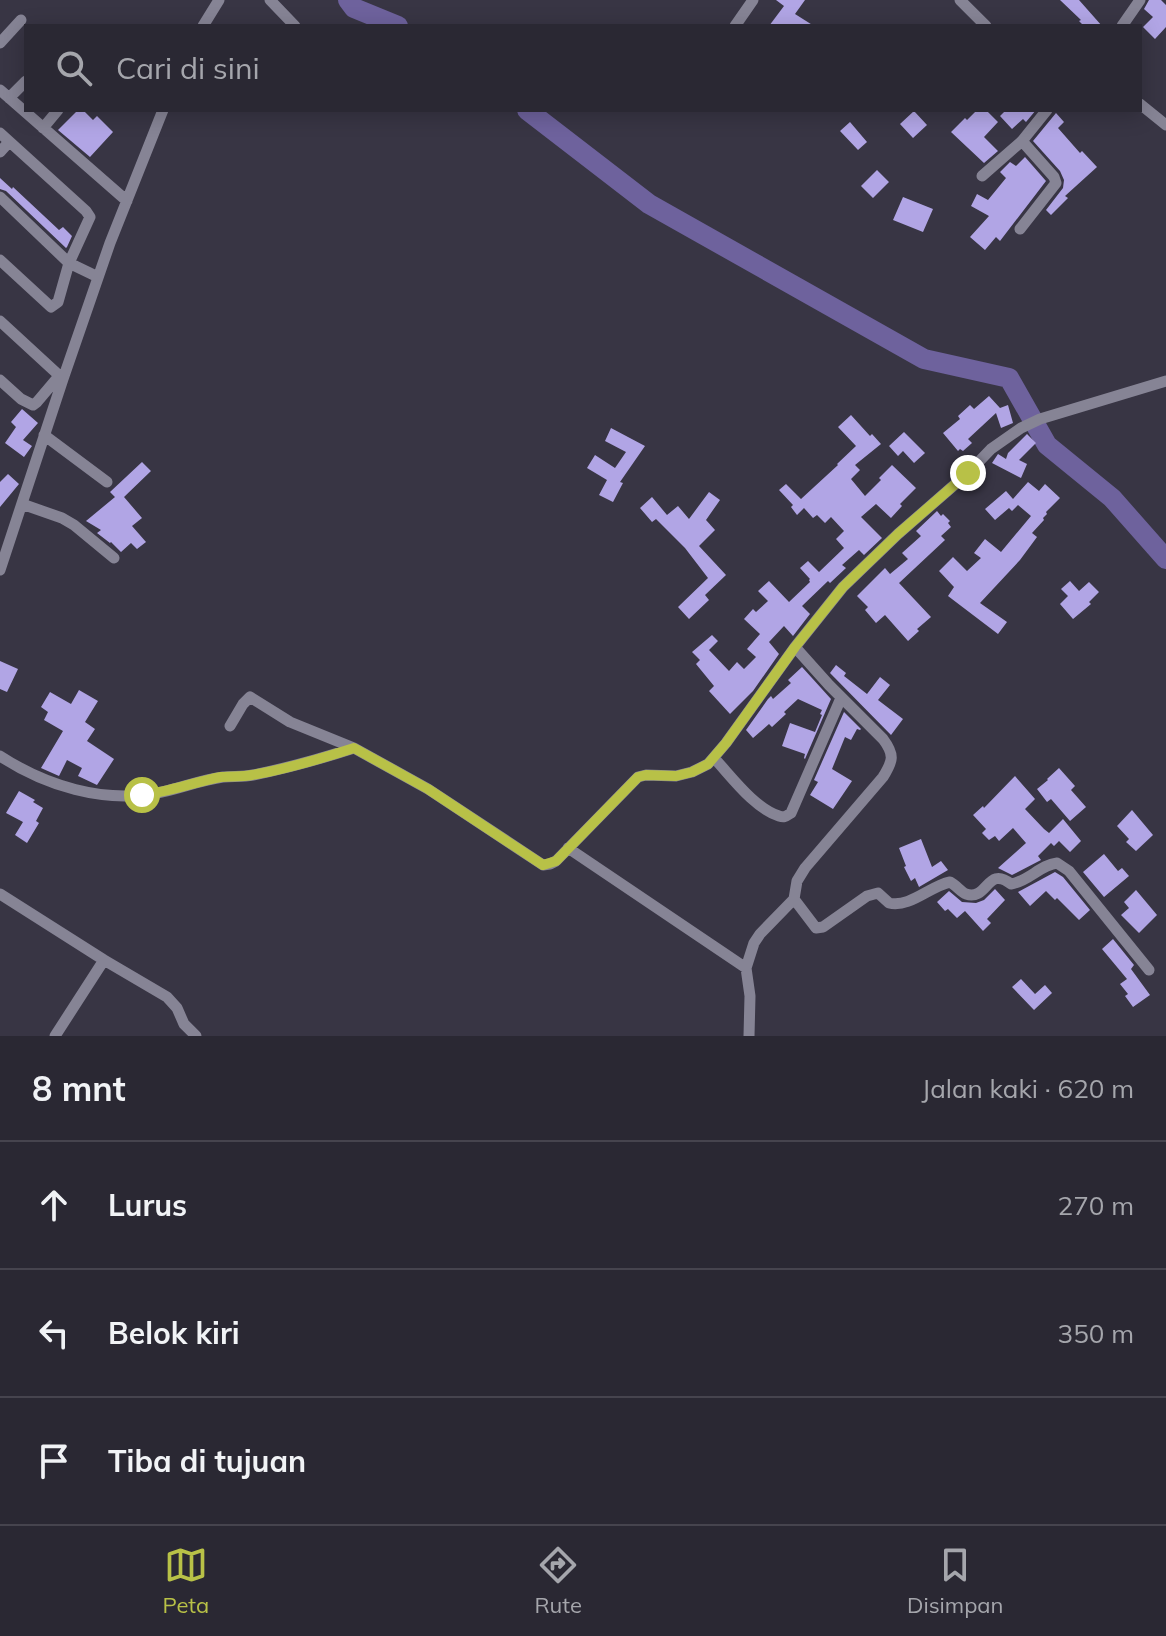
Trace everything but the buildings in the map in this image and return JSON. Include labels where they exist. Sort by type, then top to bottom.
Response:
[{"type":"street","points":[[204,24],[219,0]]},
{"type":"street","points":[[270,0],[293,24]]},
{"type":"street","points":[[736,24],[753,0]]},
{"type":"street","points":[[960,0],[984,24]]},
{"type":"street","points":[[1123,24],[1140,0]]},
{"type":"street","points":[[0,43],[21,20]]},
{"type":"street","points":[[24,82],[5,94],[24,111]]},
{"type":"street","points":[[1142,106],[1166,125]]},
{"type":"street","points":[[25,112],[127,201]]},
{"type":"street","points":[[43,128],[56,112]]},
{"type":"street","points":[[0,570],[3,550],[22,504],[61,377],[162,112]]},
{"type":"street","points":[[982,176],[1022,141],[1045,112]]},
{"type":"street","points":[[0,152],[5,137],[90,217],[69,263],[58,302],[51,307],[0,260]]},
{"type":"street","points":[[1020,229],[1056,183],[1022,141]]},
{"type":"street","points":[[0,197],[69,263],[98,277]]},
{"type":"street","points":[[0,321],[61,377]]},
{"type":"street","points":[[0,380],[21,399],[33,405],[61,377]]},
{"type":"street","points":[[230,726],[243,704],[250,697],[255,699],[290,722],[354,748],[428,789],[543,865],[556,861],[638,777],[676,776],[708,764],[843,587],[991,449],[1040,419],[1166,381]]},
{"type":"street","points":[[44,435],[107,482]]},
{"type":"street","points":[[22,504],[74,525],[114,558]]},
{"type":"street","points":[[749,1036],[750,996],[746,968],[754,943],[794,899],[797,881],[805,868],[891,764],[890,748],[883,739],[795,647]]},
{"type":"street","points":[[714,758],[757,804],[785,817],[791,813],[841,698]]},
{"type":"street","points":[[0,756],[61,786],[86,793],[142,795],[224,777],[284,769],[354,748]]},
{"type":"street","points":[[568,848],[746,968]]},
{"type":"street","points":[[794,899],[816,928],[823,927],[867,896],[878,893],[889,903],[902,903],[950,882],[964,893],[976,894],[999,877],[1011,884],[1021,882],[1047,864],[1057,863],[1069,871],[1149,970]]},
{"type":"street","points":[[0,894],[167,997],[177,1008],[184,1024],[196,1036]]},
{"type":"street","points":[[55,1036],[104,960]]},
{"type":"waterway","points":[[348,0],[354,8],[393,24]]},
{"type":"waterway","points":[[530,112],[649,204],[924,359],[1009,378],[1047,445],[1112,498],[1166,559]]},
{"type":"route","points":[[142,795],[224,777],[284,769],[354,748],[428,789],[543,865],[550,864],[638,777],[676,776],[708,764],[843,587],[968,473]]}]
